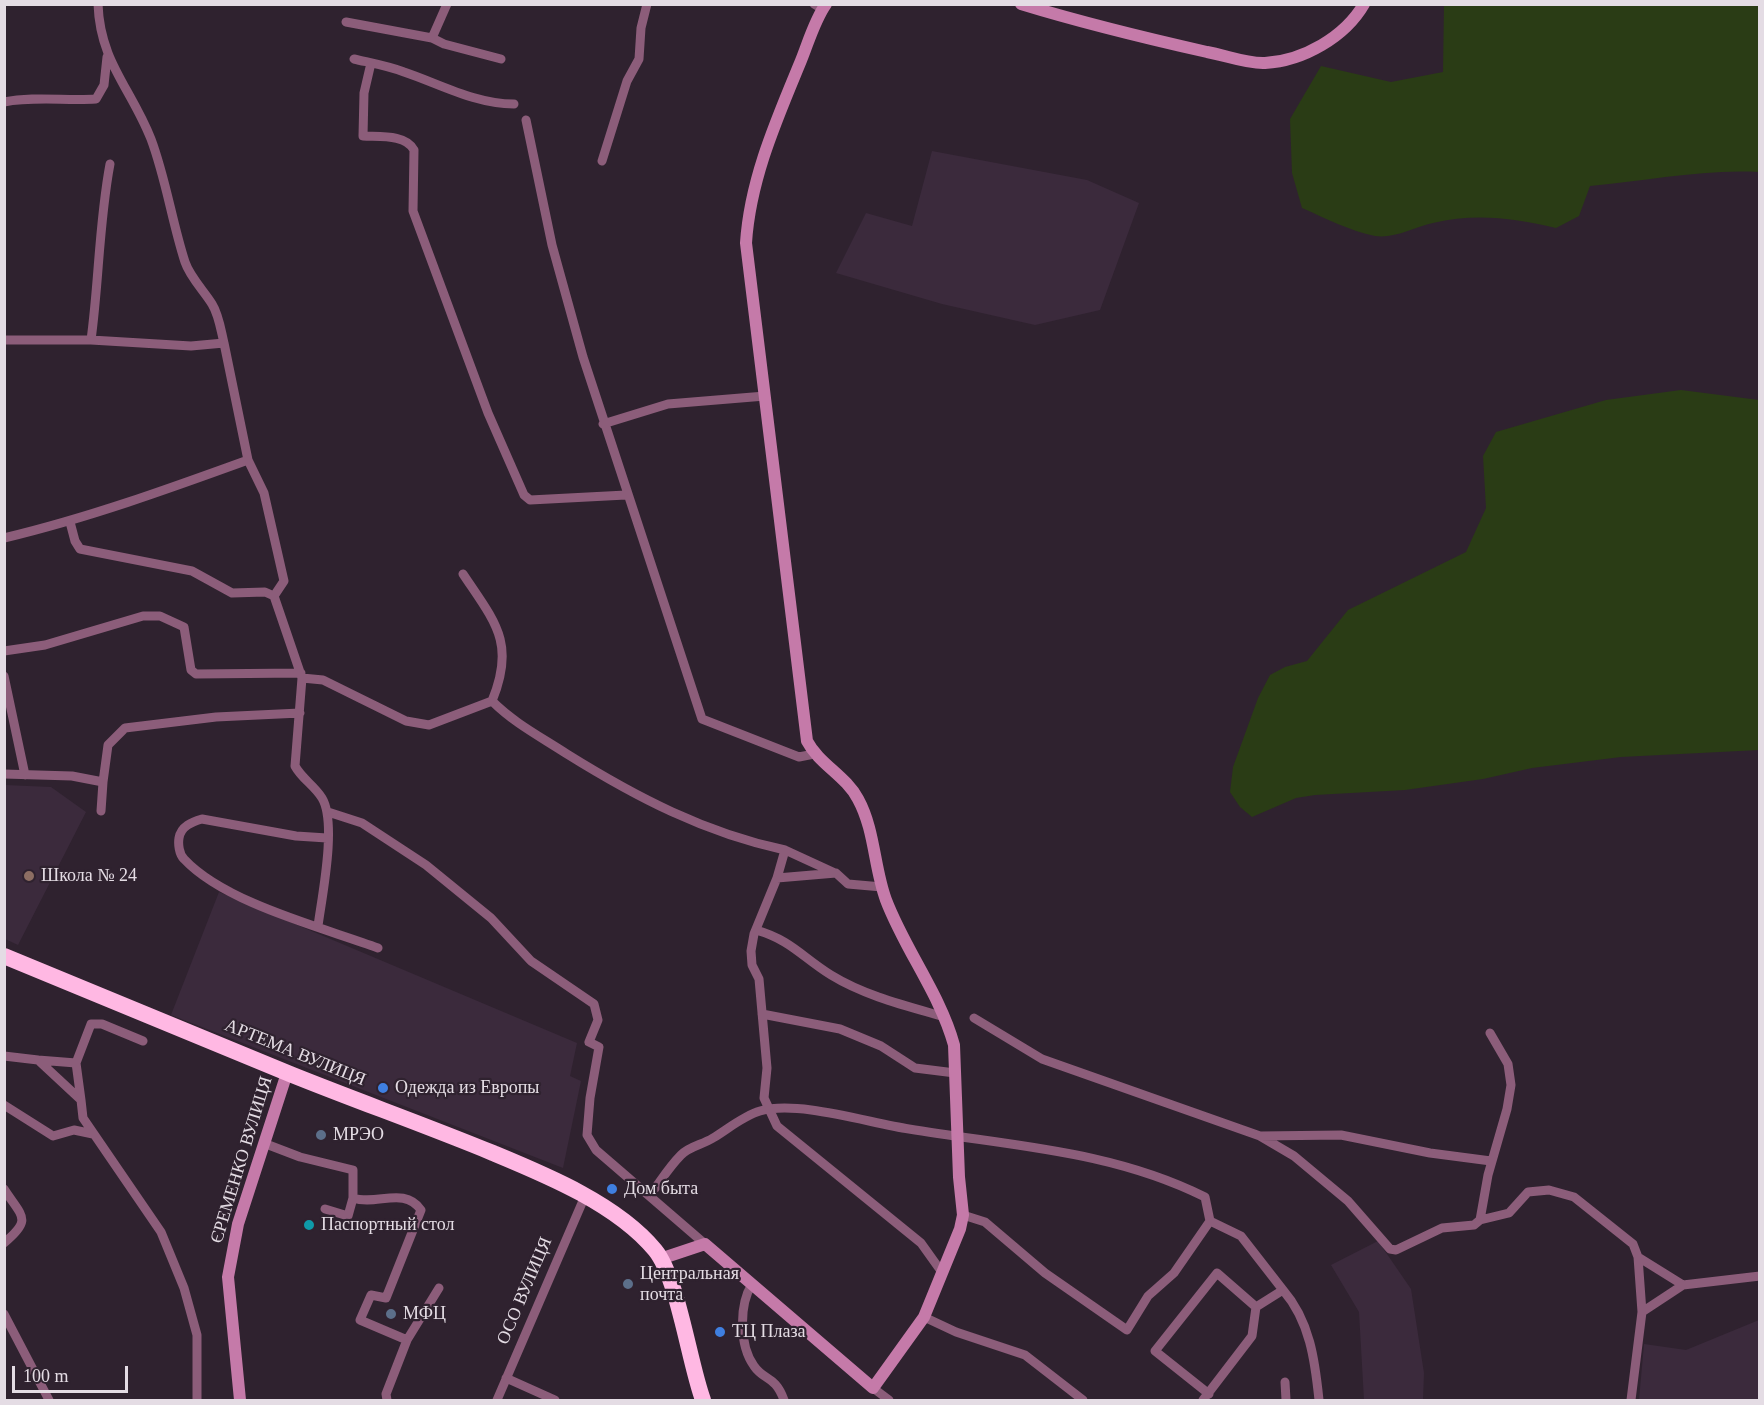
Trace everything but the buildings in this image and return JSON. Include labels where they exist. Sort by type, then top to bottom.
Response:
[{"type":"highway","name":"АРТЕМА ВУЛИЦЯ","points":[[4,957],[287,1073],[429,1127],[556,1179],[585,1196],[631,1229],[658,1255]]},
{"type":"highway","points":[[658,1255],[672,1286],[703,1401]]},
{"type":"street","points":[[98,4],[100,36],[107,57],[123,81],[150,137],[171,202],[186,264],[214,307],[224,343],[248,460],[264,493],[282,564],[284,580],[274,596]]},
{"type":"street","points":[[432,38],[447,4]]},
{"type":"street","points":[[602,161],[627,81],[639,59],[641,28],[647,4]]},
{"type":"street","points":[[1021,4],[1165,42],[1263,63],[1285,60],[1317,47],[1343,30],[1364,4]]},
{"type":"street","points":[[821,6],[754,185],[748,215],[746,243],[807,741],[814,754],[858,798],[871,836],[882,887],[900,935],[945,1017],[954,1045],[957,1137],[963,1215],[960,1229],[924,1317],[873,1388]]},
{"type":"street","points":[[346,22],[432,38],[444,44],[501,59]]},
{"type":"street","points":[[4,102],[20,99],[65,101],[96,99],[104,85],[107,57]]},
{"type":"street","points":[[354,59],[402,71],[470,97],[498,104],[514,104]]},
{"type":"street","points":[[371,63],[364,93],[363,136],[402,139],[411,143],[414,150],[413,211],[488,413],[524,495],[530,500],[626,495]]},
{"type":"street","points":[[526,120],[552,245],[603,424],[702,719],[799,757],[814,754]]},
{"type":"street","points":[[91,340],[100,268],[104,198],[110,164]]},
{"type":"street","points":[[4,340],[91,340],[191,346],[224,343]]},
{"type":"street","points":[[603,424],[668,404],[765,396]]},
{"type":"street","points":[[4,538],[70,522],[248,460]]},
{"type":"street","points":[[70,522],[75,541],[80,549],[192,571],[232,593],[265,592],[274,596],[302,675],[295,766],[301,777],[321,796],[328,812],[326,867],[318,926]]},
{"type":"street","points":[[4,651],[45,645],[143,616],[160,616],[184,627],[190,670],[196,674],[302,675],[323,680],[406,721],[429,724],[492,701],[504,668],[494,620],[463,574]]},
{"type":"street","points":[[4,676],[25,774]]},
{"type":"street","points":[[492,701],[508,717],[614,783],[694,824],[750,843],[785,850],[836,873],[848,884],[882,887]]},
{"type":"street","points":[[101,811],[108,745],[125,728],[216,717],[300,713]]},
{"type":"street","points":[[4,774],[72,776],[103,782]]},
{"type":"street","points":[[328,812],[362,823],[426,865],[491,918],[531,961],[594,1004],[598,1020],[589,1042],[599,1047],[590,1098],[587,1135],[596,1150],[889,1401]]},
{"type":"street","points":[[327,838],[296,836],[202,819],[190,823],[180,832],[178,844],[182,858],[226,890],[378,948]]},
{"type":"street","points":[[785,850],[777,878],[756,930],[751,951],[752,965],[759,979],[767,1068],[764,1098],[777,1126],[921,1243],[941,1271]]},
{"type":"street","points":[[777,878],[836,873]]},
{"type":"street","points":[[756,930],[780,937],[832,975],[893,1002],[945,1017]]},
{"type":"street","points":[[762,1014],[840,1029],[880,1046],[915,1068],[955,1073]]},
{"type":"street","points":[[974,1018],[1042,1059],[1260,1136],[1294,1156],[1348,1201],[1390,1249],[1402,1250],[1442,1228],[1474,1225],[1480,1220],[1509,1213],[1528,1192],[1549,1190],[1574,1197],[1633,1244],[1638,1257],[1642,1312],[1630,1401]]},
{"type":"street","points":[[143,1041],[102,1024],[91,1024],[76,1063],[83,1118],[160,1232],[184,1288],[197,1335],[197,1401]]},
{"type":"street","points":[[1480,1220],[1491,1161],[1507,1109],[1511,1085],[1508,1064],[1490,1034]]},
{"type":"street","points":[[4,1056],[76,1063]]},
{"type":"street","points":[[38,1060],[81,1100]]},
{"type":"street","name":"ЄРЕМЕНКО ВУЛИЦЯ","points":[[240,1401],[228,1277],[229,1262],[238,1224],[266,1144],[287,1073]]},
{"type":"street","points":[[4,1105],[53,1136],[74,1130],[93,1134]]},
{"type":"street","points":[[650,1195],[681,1155],[694,1145],[710,1140],[759,1112],[787,1107],[957,1137],[1053,1149],[1113,1161],[1169,1179],[1205,1197],[1210,1221],[1174,1273],[1148,1296],[1126,1330],[1045,1273],[985,1222],[963,1215]]},
{"type":"street","points":[[1260,1136],[1341,1135],[1430,1153],[1491,1161]]},
{"type":"street","points":[[266,1144],[300,1157],[353,1170],[354,1198],[348,1216],[325,1209]]},
{"type":"street","points":[[4,1189],[23,1218],[23,1223],[21,1229],[4,1243]]},
{"type":"street","name":"ОСО ВУЛИЦЯ","points":[[497,1401],[585,1196]]},
{"type":"street","points":[[354,1198],[370,1201],[399,1197],[410,1199],[421,1210],[386,1298],[371,1295],[360,1320],[407,1340]]},
{"type":"street","points":[[1210,1221],[1241,1236],[1283,1290],[1304,1325],[1314,1355],[1319,1401]]},
{"type":"street","points":[[658,1255],[705,1244]]},
{"type":"street","points":[[1638,1257],[1683,1284]]},
{"type":"street","points":[[1256,1307],[1217,1273],[1155,1351],[1206,1397],[1252,1336],[1256,1307],[1283,1290]]},
{"type":"street","points":[[1642,1312],[1683,1284],[1760,1276]]},
{"type":"street","points":[[752,1284],[741,1315],[752,1364],[777,1384],[784,1401]]},
{"type":"street","points":[[387,1401],[386,1394],[407,1340],[439,1288]]},
{"type":"street","points":[[4,1314],[49,1401]]},
{"type":"street","points":[[924,1317],[956,1332],[1025,1355],[1083,1401]]},
{"type":"street","points":[[506,1378],[555,1401]]},
{"type":"street","points":[[1285,1382],[1286,1401]]},
{"type":"shaded area","points":[[932,151],[1087,180],[1139,203],[1100,310],[1035,325],[942,304],[836,273],[866,213],[912,226]]},
{"type":"shaded area","name":"Школа № 24","points":[[5,785],[51,787],[86,812],[18,945],[5,939]]},
{"type":"shaded area","points":[[219,892],[577,1043],[570,1076],[581,1081],[563,1168],[171,1015]]},
{"type":"shaded area","points":[[1378,1241],[1411,1289],[1424,1373],[1423,1400],[1364,1400],[1359,1312],[1331,1265]]},
{"type":"shaded area","points":[[1759,1320],[1759,1400],[1639,1400],[1644,1344],[1686,1350]]},
{"type":"green space","points":[[1444,5],[1759,5],[1759,172],[1696,174],[1590,186],[1579,216],[1556,228],[1510,219],[1464,218],[1433,223],[1390,236],[1375,236],[1347,228],[1302,208],[1292,173],[1290,119],[1321,66],[1391,82],[1443,72]]},
{"type":"green space","points":[[1681,390],[1759,400],[1759,750],[1621,757],[1532,768],[1483,779],[1405,790],[1315,795],[1296,798],[1252,817],[1240,807],[1230,792],[1233,767],[1258,698],[1270,675],[1285,667],[1307,661],[1348,610],[1466,552],[1486,508],[1483,456],[1496,432],[1606,400]]},
{"type":"place","name":"Школа № 24","points":[[29,876]]},
{"type":"place","name":"Одежда из Европы","points":[[383,1088]]},
{"type":"place","name":"МРЭО","points":[[321,1135]]},
{"type":"place","name":"Дом быта","points":[[612,1189]]},
{"type":"place","name":"Паспортный стол","points":[[309,1225]]},
{"type":"place","name":"Центральная почта","points":[[628,1284]]},
{"type":"place","name":"МФЦ","points":[[391,1314]]},
{"type":"place","name":"ТЦ Плаза","points":[[720,1332]]}]
